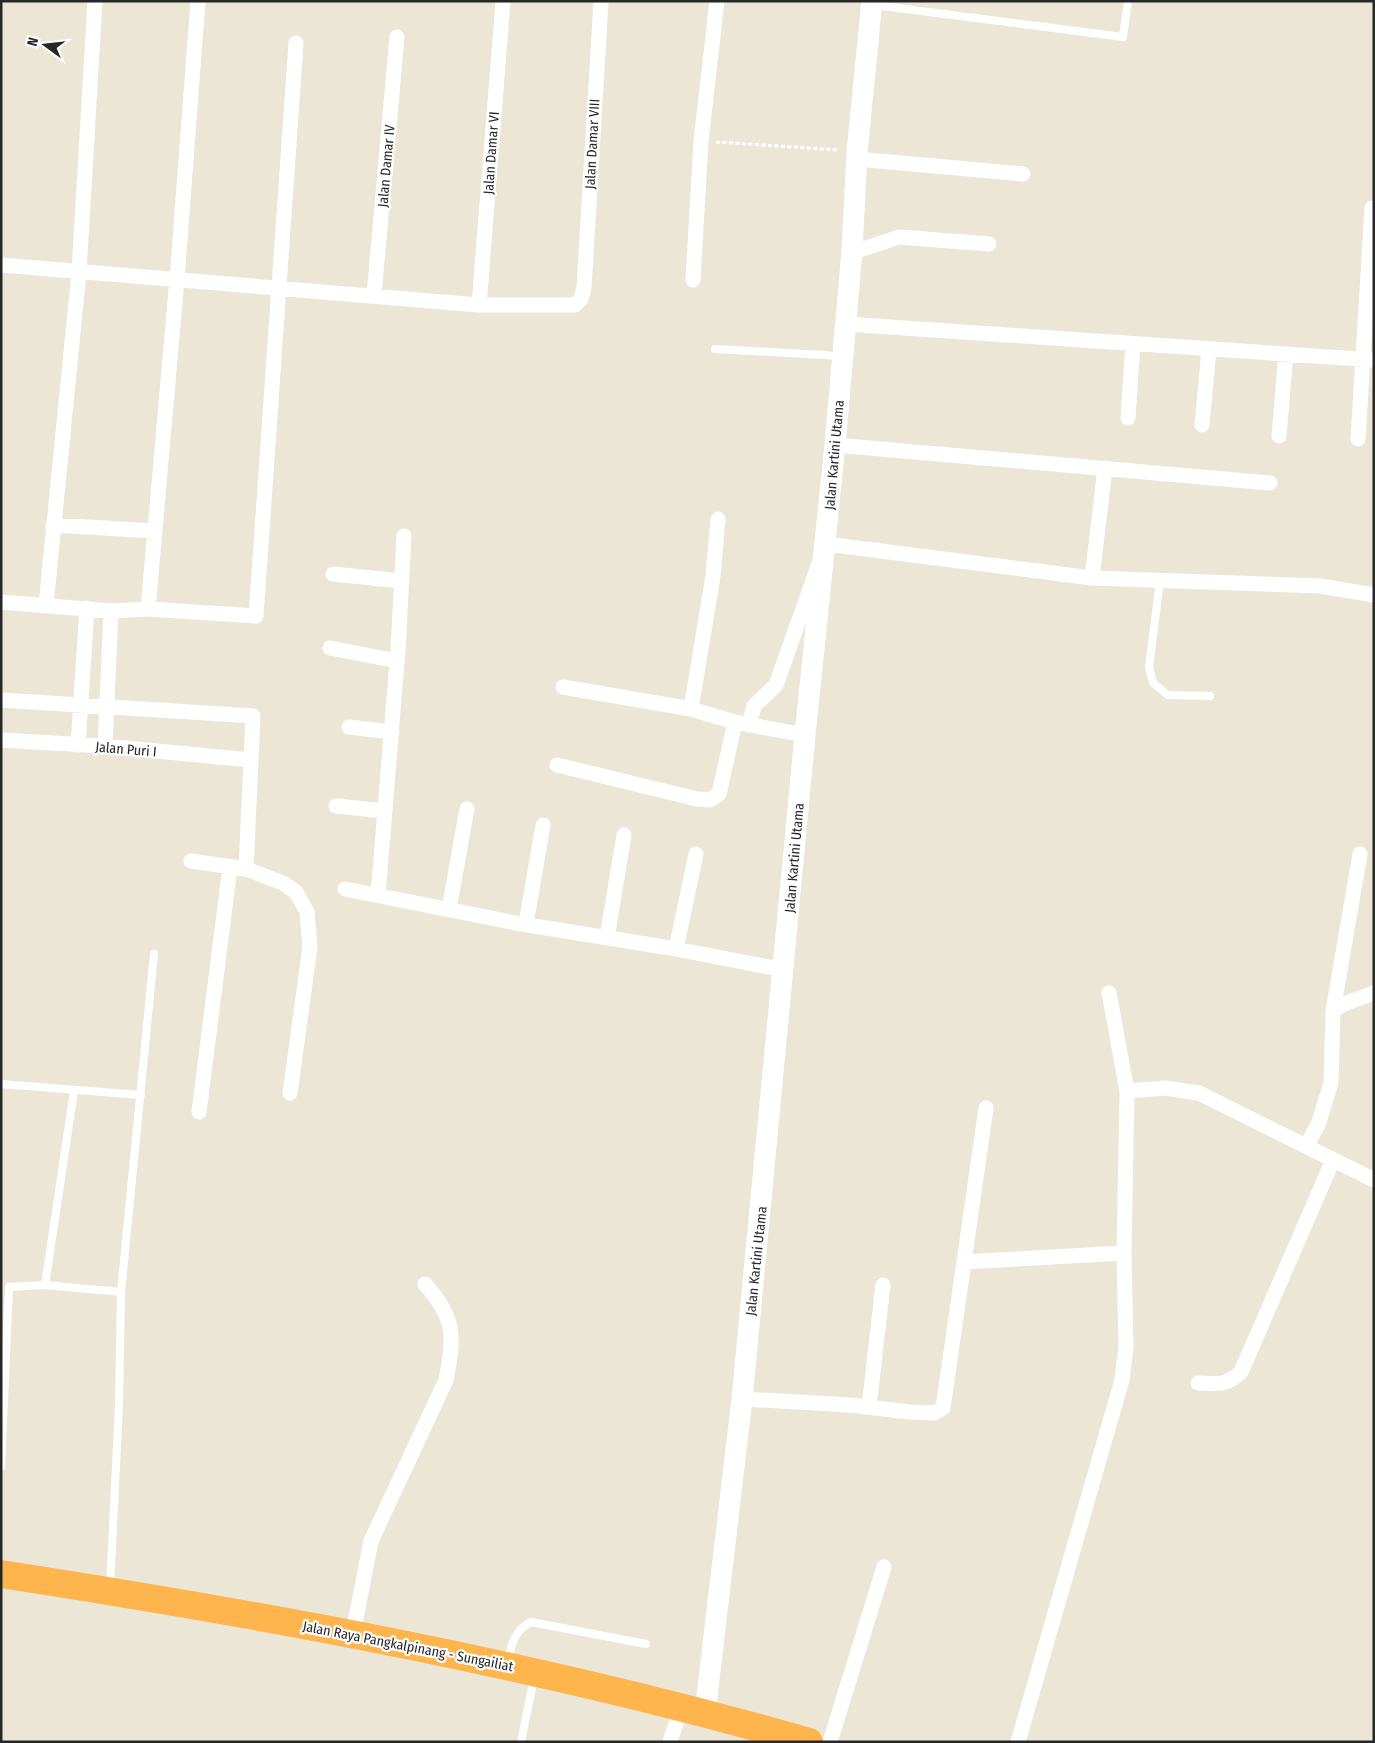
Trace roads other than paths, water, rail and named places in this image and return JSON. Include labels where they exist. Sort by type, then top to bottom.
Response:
[{"type":"highway","name":"Jalan Raya Pangkalpinang - Sungailiat","points":[[1,1574],[353,1633],[506,1665],[809,1742]]},
{"type":"street","points":[[46,605],[80,272],[96,1]]},
{"type":"street","points":[[148,609],[177,278],[198,1]]},
{"type":"street","name":"Jalan Damar VI","points":[[479,305],[503,1]]},
{"type":"street","name":"Jalan Damar VIII","points":[[479,305],[575,305],[581,299],[584,288],[601,1]]},
{"type":"street","points":[[693,280],[701,141],[717,1]]},
{"type":"street","name":"Jalan Kartini Utama","points":[[693,1711],[742,1399],[805,735],[844,356],[857,155],[872,3]]},
{"type":"street","name":"Jalan Damar IV","points":[[374,295],[397,37]]},
{"type":"street","points":[[1,602],[111,610],[148,609],[256,616],[296,43]]},
{"type":"street","points":[[857,155],[1023,174]]},
{"type":"street","points":[[1358,439],[1368,359],[1372,208]]},
{"type":"street","points":[[852,250],[864,250],[899,237],[989,244]]},
{"type":"street","points":[[1,265],[177,278],[479,305]]},
{"type":"street","points":[[846,324],[1368,359]]},
{"type":"street","points":[[1128,418],[1133,344]]},
{"type":"street","points":[[1202,425],[1209,349]]},
{"type":"street","points":[[1279,436],[1286,354]]},
{"type":"street","points":[[835,445],[1270,483]]},
{"type":"street","points":[[1092,578],[1105,468]]},
{"type":"street","points":[[691,709],[713,576],[718,519]]},
{"type":"street","points":[[54,525],[155,531]]},
{"type":"street","points":[[378,895],[392,732],[404,536]]},
{"type":"street","points":[[556,765],[697,799],[715,799],[719,794],[742,724],[754,706],[776,685],[826,544],[1092,578],[1320,586],[1374,595]]},
{"type":"street","points":[[333,574],[401,581]]},
{"type":"street","points":[[78,745],[88,608]]},
{"type":"street","points":[[106,746],[111,610]]},
{"type":"street","points":[[330,648],[397,661]]},
{"type":"street","points":[[563,687],[691,709],[742,724],[805,735]]},
{"type":"street","points":[[1,700],[253,716],[246,869]]},
{"type":"street","points":[[349,727],[392,732]]},
{"type":"street","name":"Jalan Puri I","points":[[1,740],[106,746],[250,760]]},
{"type":"street","points":[[336,806],[385,810]]},
{"type":"street","points":[[449,909],[467,809]]},
{"type":"street","points":[[526,924],[543,825]]},
{"type":"street","points":[[607,938],[624,835]]},
{"type":"street","points":[[676,949],[696,854]]},
{"type":"street","points":[[1306,1146],[1318,1125],[1332,1083],[1334,1011],[1360,854]]},
{"type":"street","points":[[191,860],[246,869],[283,883],[296,892],[307,912],[310,927],[310,947],[290,1093]]},
{"type":"street","points":[[199,1112],[230,867]]},
{"type":"street","points":[[345,889],[526,924],[676,949],[784,970]]},
{"type":"street","points":[[1018,1742],[1122,1380],[1126,1347],[1124,1252],[1127,1091],[1110,993]]},
{"type":"street","points":[[1334,1011],[1344,1004],[1374,993]]},
{"type":"street","points":[[1127,1091],[1165,1088],[1199,1093],[1374,1180]]},
{"type":"street","points":[[742,1399],[934,1413],[943,1408],[986,1108]]},
{"type":"street","points":[[1198,1383],[1216,1384],[1231,1382],[1241,1372],[1334,1160]]},
{"type":"street","points":[[964,1262],[1124,1252]]},
{"type":"street","points":[[353,1633],[371,1541],[446,1380],[451,1358],[450,1321],[442,1304],[425,1284]]},
{"type":"street","points":[[869,1407],[883,1285]]},
{"type":"street","points":[[830,1742],[884,1567]]},
{"type":"street","points":[[670,1742],[693,1711]]},
{"type":"lane","points":[[872,3],[1123,37],[1128,1]]},
{"type":"lane","points":[[715,349],[844,356]]},
{"type":"lane","points":[[1160,581],[1149,667],[1153,683],[1168,696],[1210,696]]},
{"type":"lane","points":[[110,1591],[120,1405],[121,1292],[154,954]]},
{"type":"lane","points":[[1,1084],[141,1095]]},
{"type":"lane","points":[[45,1284],[74,1091]]},
{"type":"lane","points":[[1,1468],[5,1286],[45,1284],[121,1292]]},
{"type":"lane","points":[[506,1665],[515,1635],[520,1627],[531,1622],[646,1644]]},
{"type":"lane","points":[[521,1742],[535,1673]]}]
